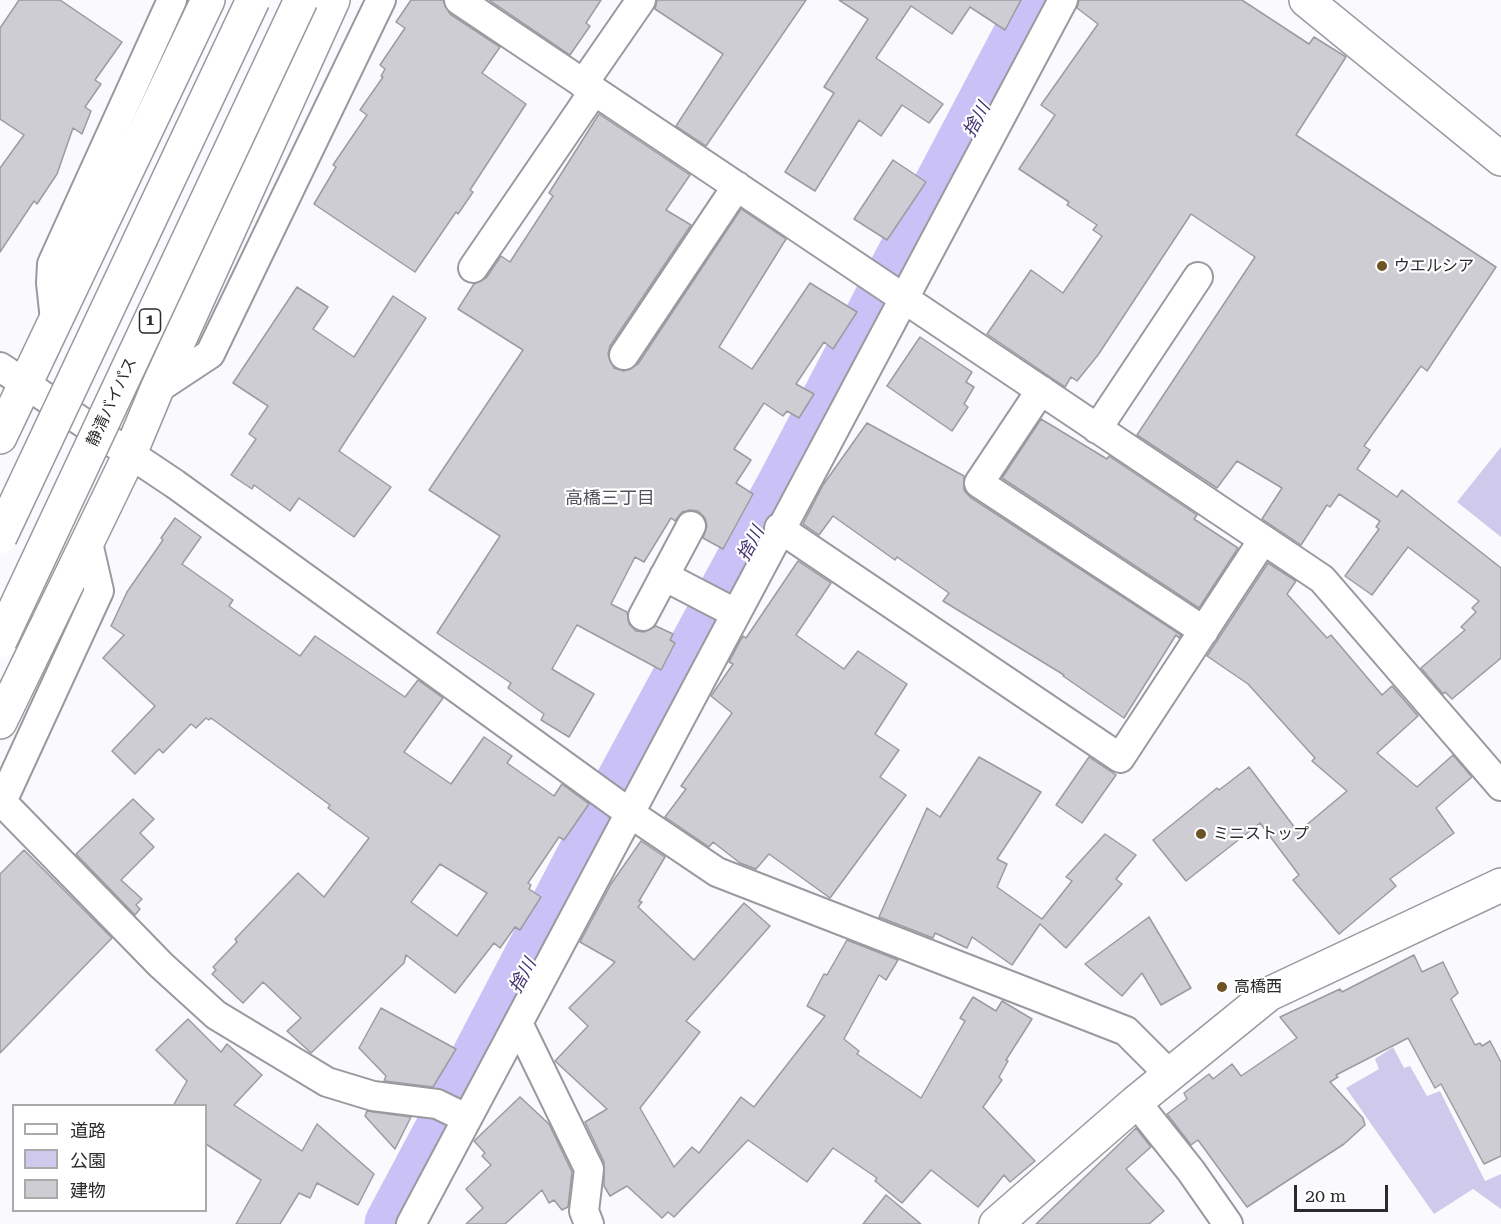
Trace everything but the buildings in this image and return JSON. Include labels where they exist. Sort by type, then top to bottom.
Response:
[{"type":"main road","points":[[0,437],[12,376],[55,320],[208,0]]},
{"type":"main road","points":[[0,537],[253,0]]},
{"type":"main road","name":"静清バイパス","points":[[0,641],[301,0]]},
{"type":"main road","points":[[0,722],[129,456],[157,389],[333,0]]},
{"type":"main road","points":[[1306,0],[1500,158]]},
{"type":"main road","points":[[996,1224],[1169,1074],[1269,994],[1501,885]]},
{"type":"street","points":[[55,320],[51,283],[52,264],[172,0]]},
{"type":"street","points":[[157,389],[210,354],[381,0]]},
{"type":"street","points":[[459,0],[1322,579],[1501,786]]},
{"type":"street","points":[[472,268],[589,87],[641,0]]},
{"type":"street","points":[[411,1224],[631,814],[779,528],[1063,0]]},
{"type":"street","points":[[624,355],[737,186]]},
{"type":"street","points":[[1097,429],[1198,277]]},
{"type":"street","points":[[12,376],[129,456],[175,484],[631,814],[717,872],[1126,1031],[1169,1074]]},
{"type":"street","points":[[1041,390],[979,483],[1204,631]]},
{"type":"street","points":[[643,616],[691,526]]},
{"type":"street","points":[[779,528],[1120,758],[1263,540]]},
{"type":"street","points":[[88,543],[99,591],[1,804],[161,964],[216,1015],[327,1082],[373,1096],[437,1104],[466,1118]]},
{"type":"street","points":[[664,576],[735,613]]},
{"type":"street","points":[[518,1023],[589,1169],[584,1211],[589,1224]]},
{"type":"street","points":[[1136,1102],[1191,1171],[1228,1224]]},
{"type":"green space","points":[[1501,447],[1501,537],[1457,502]]},
{"type":"green space","points":[[1393,1047],[1404,1068],[1410,1066],[1427,1096],[1440,1091],[1485,1181],[1501,1174],[1501,1209],[1473,1189],[1434,1214],[1346,1088],[1379,1069],[1375,1059]]},
{"type":"waterway","name":"捨川","points":[[897,271],[1040,0]]},
{"type":"waterway","name":"捨川","points":[[621,788],[788,480],[882,300]]},
{"type":"waterway","name":"捨川","points":[[456,1103],[606,816]]},
{"type":"waterway","name":"捨川","points":[[393,1224],[449,1119]]},
{"type":"place","name":"ウエルシア","points":[[1382,266]]},
{"type":"place","name":"ミニストップ","points":[[1201,834]]},
{"type":"place","name":"高橋西","points":[[1222,987]]},
{"type":"district","name":"高橋三丁目","points":[[610,499]]}]
